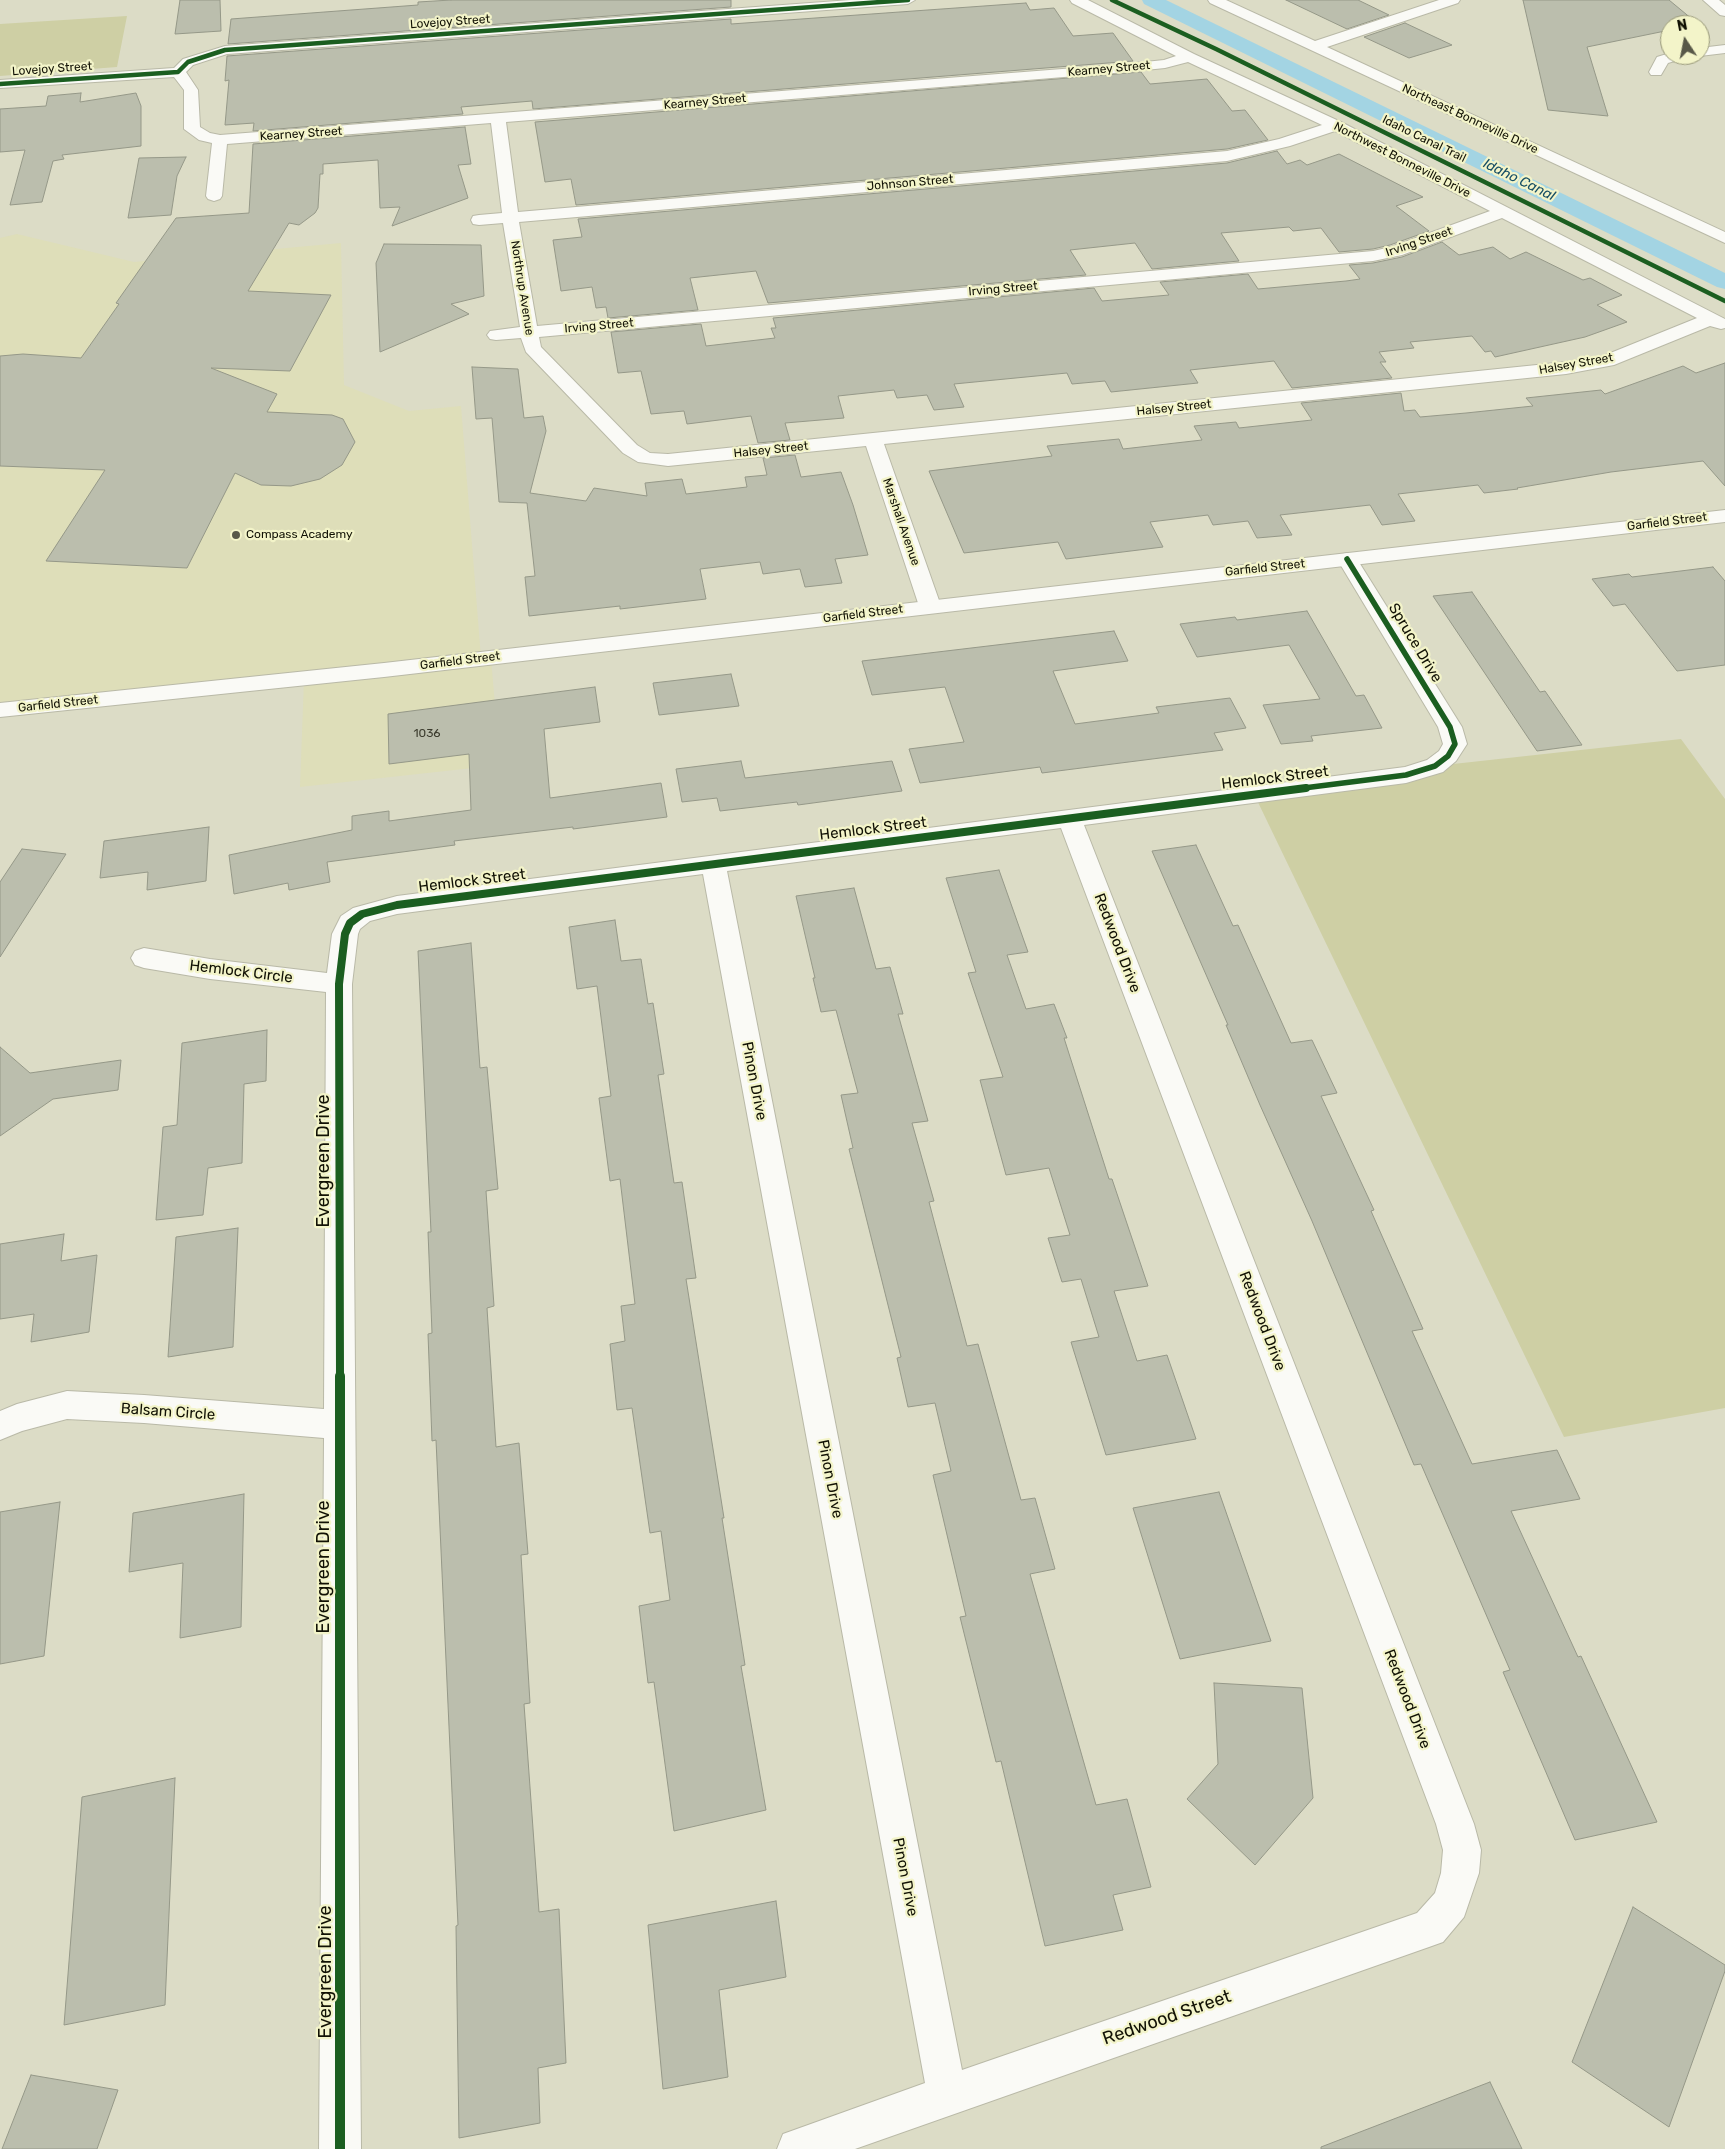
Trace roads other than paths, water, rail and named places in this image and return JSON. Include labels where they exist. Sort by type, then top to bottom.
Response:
[{"type":"street","name":"Lovejoy Street","points":[[0,84],[178,72],[188,62],[225,50],[908,0]]},
{"type":"street","name":"Northwest Bonneville Drive","points":[[1077,0],[1189,57],[1336,125],[1718,322]]},
{"type":"street","name":"Northeast Bonneville Drive","points":[[1215,0],[1725,238]]},
{"type":"street","points":[[1315,46],[1452,0]]},
{"type":"street","points":[[1710,0],[1725,12]]},
{"type":"street","points":[[1710,51],[1725,49]]},
{"type":"street","name":"Kearney Street","points":[[220,140],[1126,68],[1165,64],[1189,57]]},
{"type":"street","points":[[1656,72],[1660,64]]},
{"type":"street","points":[[178,72],[191,90],[192,128],[205,137],[220,140],[214,196]]},
{"type":"street","name":"Northrup Avenue","points":[[498,119],[511,218],[532,348],[630,449]]},
{"type":"street","name":"Johnson Street","points":[[479,220],[1226,156],[1284,142],[1336,125]]},
{"type":"street","name":"Irving Street","points":[[496,335],[1373,256],[1396,251],[1502,212]]},
{"type":"street","name":"Halsey Street","points":[[630,449],[645,458],[668,460],[1566,368],[1607,361],[1718,322]]},
{"type":"street","name":"Marshall Avenue","points":[[873,439],[930,606]]},
{"type":"street","name":"Garfield Street","points":[[0,710],[384,670],[1725,516]]},
{"type":"street","name":"Spruce Drive","points":[[1347,559],[1450,727],[1454,744]]},
{"type":"street","name":"Hemlock Street","points":[[339,984],[345,934],[350,923],[362,914],[397,905],[1406,775],[1435,766],[1448,756],[1454,744]]},
{"type":"street","name":"Redwood Drive","points":[[1070,818],[1455,1824]]},
{"type":"street","name":"Pinon Drive","points":[[713,863],[947,2095]]},
{"type":"street","name":"Hemlock Circle","points":[[144,958],[210,969],[339,984]]},
{"type":"street","name":"Evergreen Drive","points":[[339,984],[340,2149]]},
{"type":"street","name":"Balsam Circle","points":[[0,1426],[17,1418],[67,1405],[144,1409],[339,1425]]},
{"type":"street","name":"Redwood Street","points":[[798,2149],[947,2095],[1429,1928],[1451,1904],[1460,1873],[1462,1850],[1455,1824]]},
{"type":"waterway","name":"Idaho Canal","points":[[1151,0],[1725,282]]},
{"type":"place","name":"Compass Academy","points":[[236,535]]}]
